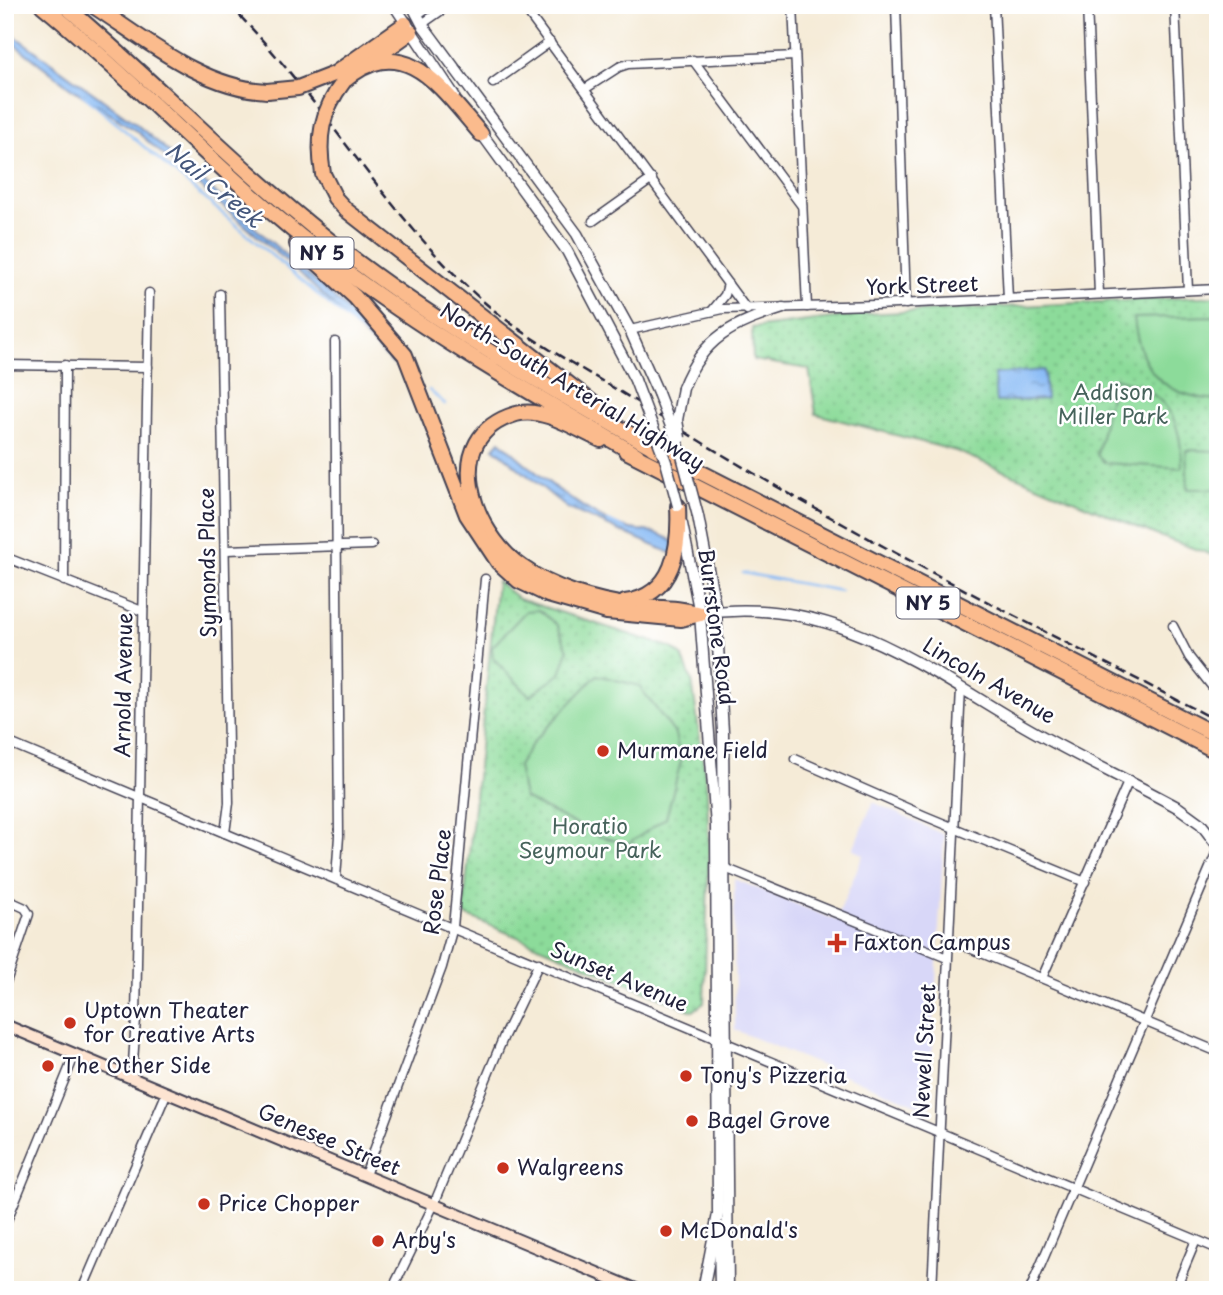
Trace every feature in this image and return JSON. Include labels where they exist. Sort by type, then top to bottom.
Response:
[{"type":"highway","name":"North-South Arterial Highway","points":[[42,5],[249,192],[341,268],[395,306],[637,455],[1218,752]]},
{"type":"highway","name":"North-South Arterial Highway","points":[[64,5],[282,202],[363,267],[513,364],[653,448],[1218,736]]},
{"type":"highway","points":[[92,5],[187,66],[221,83],[267,91],[298,88],[339,78],[365,65],[413,20]]},
{"type":"highway","points":[[413,20],[339,78],[322,120],[319,150],[323,174],[335,198],[345,211],[443,289],[653,448]]},
{"type":"highway","points":[[365,65],[393,61],[422,69],[481,134]]},
{"type":"highway","points":[[249,192],[292,240],[355,297],[405,355],[467,515],[498,562],[519,580],[548,595],[607,612],[681,619],[700,614]]},
{"type":"highway","points":[[637,455],[543,416],[516,414],[485,433],[475,446],[469,467],[470,483],[479,514],[490,534],[509,557],[542,580],[617,603],[682,608],[700,614]]},
{"type":"highway","points":[[617,603],[639,599],[656,589],[669,575],[678,550],[678,506]]},
{"type":"main road","name":"Genesee Street","points":[[5,1025],[634,1289]]},
{"type":"street","name":"Burrstone Road","points":[[394,5],[413,20],[576,232],[630,330],[658,393],[681,452],[698,516],[716,611],[722,720],[720,866],[728,1290]]},
{"type":"street","points":[[413,20],[431,5]]},
{"type":"street","points":[[413,20],[449,5]]},
{"type":"street","points":[[522,5],[752,318]]},
{"type":"street","points":[[793,5],[807,307]]},
{"type":"street","points":[[896,5],[906,304]]},
{"type":"street","points":[[994,5],[1008,299]]},
{"type":"street","points":[[1087,5],[1099,294]]},
{"type":"street","points":[[1175,5],[1188,290]]},
{"type":"street","name":"Burrstone Road","points":[[413,20],[481,134],[566,251],[635,380],[666,462],[678,506],[700,614],[720,866]]},
{"type":"street","points":[[493,83],[550,42]]},
{"type":"street","points":[[585,89],[628,64],[795,56]]},
{"type":"street","points":[[693,60],[802,206]]},
{"type":"street","points":[[593,221],[652,179]]},
{"type":"street","points":[[712,311],[725,295],[728,284]]},
{"type":"street","name":"York Street","points":[[630,330],[712,311],[746,308],[906,304],[1218,289]]},
{"type":"street","name":"Arnold Avenue","points":[[132,1077],[136,1019],[149,293]]},
{"type":"street","name":"Symonds Place","points":[[220,294],[229,803],[225,833]]},
{"type":"street","points":[[681,452],[677,420],[683,388],[698,355],[717,336],[752,318],[783,308]]},
{"type":"street","points":[[335,342],[339,836],[336,878]]},
{"type":"street","points":[[5,365],[148,367]]},
{"type":"street","points":[[64,581],[65,365]]},
{"type":"street","points":[[226,550],[372,545]]},
{"type":"street","points":[[5,557],[142,611]]},
{"type":"street","name":"Rose Place","points":[[365,1175],[442,967],[453,926],[485,579]]},
{"type":"street","name":"Lincoln Avenue","points":[[700,614],[756,608],[787,612],[844,627],[907,655],[1026,727],[1180,808],[1201,824],[1218,848]]},
{"type":"street","points":[[1173,626],[1189,657],[1218,694]]},
{"type":"street","name":"Newell Street","points":[[932,1290],[961,688]]},
{"type":"street","name":"Sunset Avenue","points":[[5,741],[453,926],[1218,1249]]},
{"type":"street","points":[[795,759],[1085,882]]},
{"type":"street","points":[[1042,978],[1129,780]]},
{"type":"street","points":[[1030,1290],[1076,1188],[1218,848]]},
{"type":"street","points":[[720,866],[947,958]]},
{"type":"street","points":[[5,899],[24,908],[29,914],[5,985]]},
{"type":"street","points":[[948,939],[1218,1052]]},
{"type":"street","points":[[392,1290],[434,1204],[504,1036],[539,963]]},
{"type":"street","name":"Burrstone Road","points":[[703,1290],[718,1214],[723,1040]]},
{"type":"street","points":[[5,1225],[75,1054]]},
{"type":"street","points":[[82,1290],[167,1092]]},
{"type":"street","points":[[718,1214],[720,1290]]},
{"type":"street","points":[[1175,1290],[1196,1240]]},
{"type":"shaded area","name":"Faxton Campus","points":[[873,802],[944,835],[929,1110],[735,1030],[734,879],[836,920],[863,855],[853,849]]},
{"type":"green space","name":"Addison Miller Park","points":[[1218,296],[1218,557],[1156,535],[956,451],[816,414],[809,369],[753,360],[752,328],[865,314]]},
{"type":"green space","points":[[1214,316],[1218,320],[1218,400],[1183,393],[1158,378],[1142,353],[1134,318]]},
{"type":"green space","points":[[1114,378],[1147,390],[1168,409],[1179,434],[1182,468],[1105,463],[1097,455]]},
{"type":"green space","points":[[1186,450],[1218,451],[1218,489],[1188,489]]},
{"type":"green space","name":"Horatio Seymour Park","points":[[497,581],[519,599],[672,648],[682,656],[692,681],[707,790],[709,850],[704,1003],[693,1011],[463,914]]},
{"type":"green space","points":[[539,610],[557,625],[568,650],[560,674],[530,696],[493,658],[492,647],[526,611]]},
{"type":"green space","name":"Murmane Field","points":[[597,675],[639,686],[675,734],[681,761],[666,818],[628,844],[599,836],[524,798],[518,766],[534,741]]},
{"type":"water","points":[[5,29],[136,124],[182,163],[341,304],[389,353],[394,365],[300,273],[136,131],[71,88],[5,37]]},
{"type":"water","points":[[1044,370],[1046,399],[996,402],[994,374]]},
{"type":"water","points":[[500,441],[554,487],[598,516],[622,527],[667,538],[674,543],[673,554],[567,508],[494,448]]},
{"type":"waterway","name":"Nail Creek","points":[[82,94],[363,333]]},
{"type":"waterway","name":"Nail Creek","points":[[387,352],[399,363]]},
{"type":"waterway","name":"Nail Creek","points":[[429,390],[445,404]]},
{"type":"waterway","name":"Nail Creek","points":[[608,521],[627,530]]},
{"type":"waterway","name":"Nail Creek","points":[[743,573],[841,591]]},
{"type":"railway","points":[[229,5],[294,78],[416,232],[484,302],[522,331],[715,450],[856,531],[1000,609],[1218,721]]},
{"type":"place","name":"Murmane Field","points":[[603,751]]},
{"type":"place","name":"Faxton Campus","points":[[837,943]]},
{"type":"place","name":"Uptown Theater for Creative Arts","points":[[70,1023]]},
{"type":"place","name":"The Other Side","points":[[48,1066]]},
{"type":"place","name":"Tony's Pizzeria","points":[[686,1076]]},
{"type":"place","name":"Bagel Grove","points":[[692,1121]]},
{"type":"place","name":"Walgreens","points":[[503,1168]]},
{"type":"place","name":"Price Chopper","points":[[204,1204]]},
{"type":"place","name":"McDonald's","points":[[666,1231]]},
{"type":"place","name":"Arby's","points":[[378,1241]]}]
